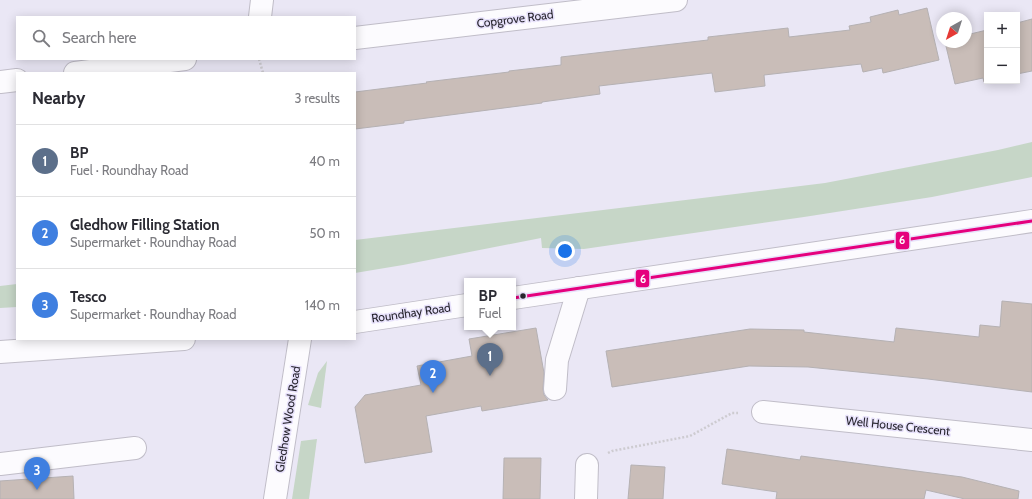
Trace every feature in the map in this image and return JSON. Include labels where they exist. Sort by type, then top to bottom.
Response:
[{"type":"street","points":[[260,16],[262,0]]},
{"type":"street","name":"Copgrove Road","points":[[356,38],[676,0]]},
{"type":"street","points":[[82,72],[177,60]]},
{"type":"street","points":[[0,82],[16,80]]},
{"type":"street","points":[[516,298],[1032,222]]},
{"type":"street","points":[[555,389],[557,360],[579,288]]},
{"type":"street","name":"Roundhay Road","points":[[356,322],[464,305]]},
{"type":"street","points":[[0,352],[170,340]]},
{"type":"street","name":"Gledhow Wood Road","points":[[275,499],[300,340]]},
{"type":"street","name":"Well House Crescent","points":[[763,412],[1032,440]]},
{"type":"street","points":[[0,464],[135,448]]},
{"type":"street","points":[[586,499],[587,465]]},
{"type":"path","points":[[259,60],[262,72]]},
{"type":"path","points":[[587,465],[612,451],[690,436],[732,413],[763,412]]},
{"type":"green space","points":[[1032,142],[1032,177],[932,197],[584,249],[542,248],[541,238],[356,273],[356,240],[825,183],[998,150]]},
{"type":"green space","points":[[16,284],[16,307],[0,308],[0,286]]},
{"type":"green space","points":[[327,361],[321,408],[308,405],[318,373]]},
{"type":"green space","points":[[317,439],[309,499],[292,499],[301,441]]},
{"type":"building","points":[[927,8],[939,60],[883,73],[882,68],[863,72],[861,64],[764,75],[765,86],[715,92],[712,73],[599,86],[600,94],[356,129],[356,92],[561,65],[561,57],[708,40],[708,37],[788,28],[789,37],[850,30],[849,26],[871,22],[870,17],[898,10],[899,15]]},
{"type":"building","points":[[1032,19],[1032,71],[1020,73],[1020,48],[1020,22]]},
{"type":"building","points":[[984,31],[984,82],[983,78],[955,84],[946,48],[972,48],[972,34]]},
{"type":"building","points":[[1002,301],[1032,304],[1032,392],[928,379],[808,367],[749,366],[612,387],[606,351],[750,329],[804,330],[804,332],[894,342],[896,328],[979,337],[980,325],[1000,327]]},
{"type":"building","points":[[536,328],[544,373],[544,395],[548,400],[482,411],[481,406],[426,416],[432,452],[365,463],[355,407],[365,395],[421,385],[417,366],[472,356],[469,339]]},
{"type":"building","points":[[727,449],[800,460],[801,456],[962,477],[1019,491],[1018,499],[965,499],[926,490],[924,499],[776,499],[777,492],[722,484]]},
{"type":"building","points":[[504,458],[541,458],[540,499],[503,499]]},
{"type":"building","points":[[631,465],[665,467],[663,499],[628,499]]},
{"type":"building","points":[[73,476],[74,499],[0,499],[0,481]]},
{"type":"transit line","name":"6","points":[[516,298],[1032,221]]},
{"type":"place","name":"BP","points":[[490,376]]},
{"type":"place","name":"Gledhow Filling Station","points":[[433,393]]},
{"type":"place","name":"Tesco","points":[[37,490]]}]
